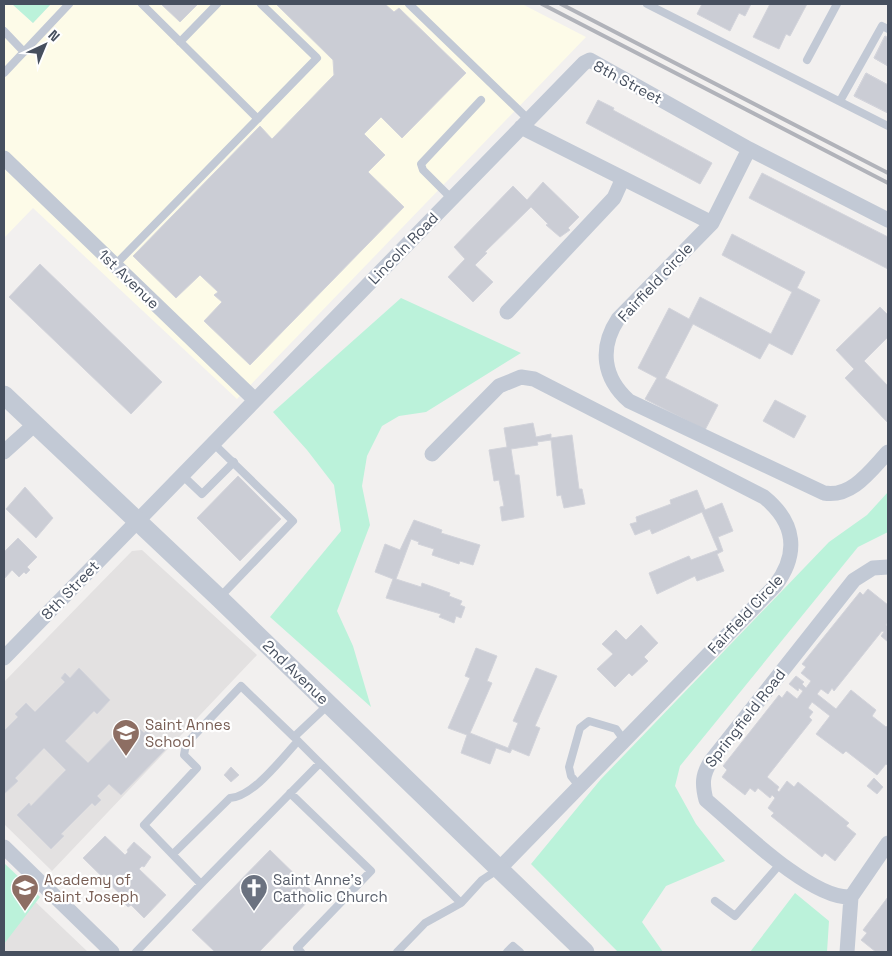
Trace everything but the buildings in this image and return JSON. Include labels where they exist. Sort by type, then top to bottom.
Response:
[{"type":"street","name":"8th Street","points":[[524,123],[584,63],[590,60],[749,149]]},
{"type":"street","points":[[524,123],[623,178],[712,223]]},
{"type":"street","name":"Lincoln Road","points":[[136,521],[524,123]]},
{"type":"street","points":[[749,149],[888,220]]},
{"type":"street","name":"Fairfield circle","points":[[749,149],[712,223],[618,319],[611,330],[606,342],[605,362],[609,375],[617,389],[629,401],[824,493],[831,494],[849,489],[888,452]]},
{"type":"street","name":"1st Avenue","points":[[4,158],[254,399]]},
{"type":"street","points":[[507,312],[614,198],[623,178]]},
{"type":"street","name":"Fairfield Circle","points":[[432,454],[500,386],[521,377],[534,379],[764,498],[776,507],[786,523],[791,540],[791,555],[781,578],[499,869]]},
{"type":"street","name":"2nd Avenue","points":[[4,396],[219,598],[585,952]]},
{"type":"street","points":[[4,452],[34,425]]},
{"type":"street","name":"8th Street","points":[[4,658],[136,521]]},
{"type":"street","name":"Springfield Road","points":[[850,897],[840,898],[827,894],[803,881],[706,800],[702,785],[704,772],[854,580],[873,568],[888,568]]},
{"type":"street","points":[[847,952],[850,897],[888,844]]},
{"type":"street","points":[[4,847],[112,952]]},
{"type":"lane","points":[[56,4],[63,10]]},
{"type":"lane","points":[[4,73],[69,4]]},
{"type":"lane","points":[[142,4],[258,119]]},
{"type":"lane","points":[[180,42],[217,4]]},
{"type":"lane","points":[[115,265],[317,58],[261,4]]},
{"type":"lane","points":[[409,4],[524,123]]},
{"type":"lane","points":[[647,4],[888,126]]},
{"type":"lane","points":[[807,60],[837,4]]},
{"type":"lane","points":[[840,101],[882,26],[888,29]]},
{"type":"lane","points":[[4,31],[24,52]]},
{"type":"lane","points":[[452,199],[423,170],[421,164],[481,100]]},
{"type":"lane","points":[[213,443],[293,521],[219,598]]},
{"type":"lane","points":[[182,475],[202,494],[234,462]]},
{"type":"lane","points":[[201,884],[144,825],[197,768],[184,755],[186,744],[241,686],[461,903]]},
{"type":"lane","points":[[173,854],[230,798],[239,798],[249,792],[329,704]]},
{"type":"lane","points":[[578,786],[571,776],[569,767],[580,728],[589,721],[616,729],[624,740]]},
{"type":"lane","points":[[136,952],[320,763]]},
{"type":"lane","points":[[290,793],[371,872],[297,948],[301,952]]},
{"type":"lane","points":[[715,900],[735,916],[781,863]]},
{"type":"lane","points":[[397,952],[425,923],[461,903],[482,880],[499,869]]},
{"type":"lane","points":[[507,952],[513,946],[520,952]]},
{"type":"shaded area","points":[[4,4],[12,4],[33,23],[51,4],[522,4],[586,37],[237,399],[33,208],[4,238]]},
{"type":"shaded area","points":[[142,550],[257,655],[52,871],[4,824],[4,682],[132,551]]},
{"type":"shaded area","name":"Academy of Saint Joseph","points":[[4,872],[88,952],[4,952]]},
{"type":"green space","points":[[12,4],[51,4],[33,23]]},
{"type":"green space","points":[[401,298],[521,353],[426,412],[399,416],[382,426],[367,456],[362,486],[370,525],[337,611],[353,646],[371,707],[270,617],[341,531],[334,485],[307,450],[273,412]]},
{"type":"green space","points":[[888,492],[888,532],[858,547],[680,766],[675,786],[696,824],[725,861],[666,886],[642,922],[663,952],[618,952],[531,864],[601,779],[829,542],[867,515]]},
{"type":"green space","points":[[4,863],[40,897],[4,944]]},
{"type":"green space","points":[[795,893],[829,921],[827,952],[750,952]]},
{"type":"railway","points":[[542,4],[888,183]]},
{"type":"railway","points":[[561,4],[888,173]]},
{"type":"place","name":"Saint Annes School","points":[[126,757]]},
{"type":"place","name":"Academy of Saint Joseph","points":[[25,912]]},
{"type":"place","name":"Saint Anne's Catholic Church","points":[[254,912]]}]
